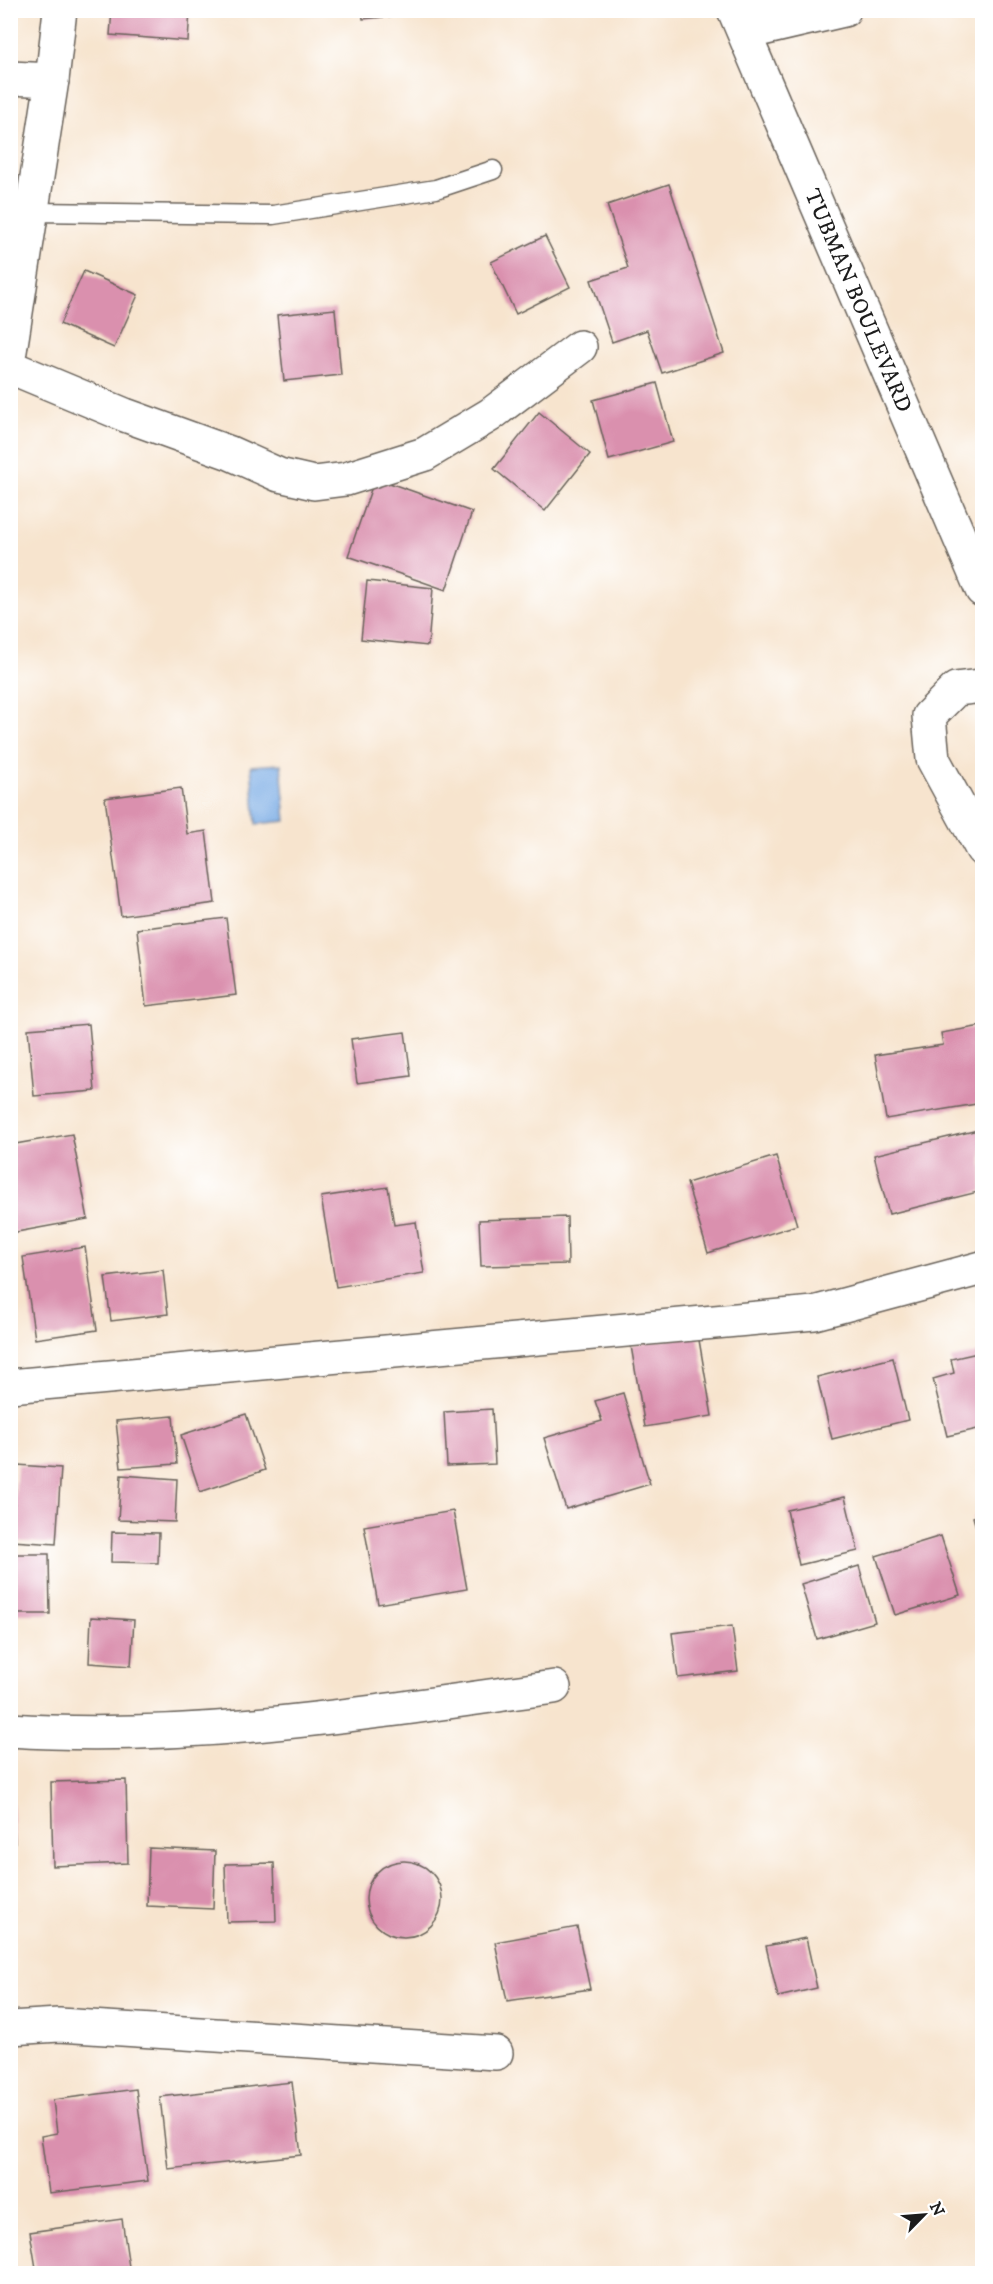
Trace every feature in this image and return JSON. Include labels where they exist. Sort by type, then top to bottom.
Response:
[{"type":"main road","points":[[10,351],[52,80],[60,10]]},
{"type":"main road","points":[[740,22],[844,10]]},
{"type":"main road","name":"TUBMAN BOULEVARD","points":[[740,22],[982,590]]},
{"type":"main road","points":[[10,78],[52,80]]},
{"type":"main road","points":[[10,367],[125,415],[230,453],[279,475],[314,483],[346,478],[425,454],[490,415],[580,347]]},
{"type":"main road","points":[[982,686],[956,689],[929,716],[933,759],[982,849]]},
{"type":"main road","points":[[10,1386],[814,1312],[982,1268]]},
{"type":"main road","points":[[10,1730],[45,1732],[201,1730],[332,1718],[554,1687]]},
{"type":"main road","points":[[10,2028],[59,2025],[496,2053]]},
{"type":"lane","points":[[32,212],[273,215],[436,189],[494,170]]},
{"type":"water","points":[[281,764],[286,821],[256,824],[251,766]]},
{"type":"building","points":[[112,10],[190,10],[188,41],[110,35]]},
{"type":"building","points":[[362,10],[404,10],[405,15],[363,19]]},
{"type":"building","points":[[669,184],[724,353],[662,373],[647,330],[612,342],[591,280],[628,268],[607,205]]},
{"type":"building","points":[[545,236],[570,287],[516,314],[491,262]]},
{"type":"building","points":[[84,271],[138,295],[114,348],[60,324]]},
{"type":"building","points":[[335,309],[341,375],[284,381],[277,315]]},
{"type":"building","points":[[657,383],[673,442],[609,460],[593,400]]},
{"type":"building","points":[[539,412],[590,454],[545,511],[494,469]]},
{"type":"building","points":[[375,478],[472,512],[446,590],[348,556]]},
{"type":"building","points":[[367,581],[433,588],[428,646],[361,639]]},
{"type":"building","points":[[181,788],[187,834],[206,831],[215,903],[121,916],[105,798]]},
{"type":"building","points":[[226,918],[236,995],[146,1006],[137,929]]},
{"type":"building","points":[[89,1024],[95,1091],[34,1096],[28,1029]]},
{"type":"building","points":[[982,1026],[982,1103],[886,1119],[875,1055],[943,1045],[941,1033]]},
{"type":"building","points":[[405,1032],[411,1076],[357,1083],[351,1039]]},
{"type":"building","points":[[982,1129],[982,1191],[889,1214],[874,1155]]},
{"type":"building","points":[[72,1134],[88,1219],[11,1233],[10,1145]]},
{"type":"building","points":[[776,1156],[797,1225],[708,1253],[687,1183]]},
{"type":"building","points":[[388,1187],[394,1225],[416,1222],[424,1273],[336,1287],[321,1197]]},
{"type":"building","points":[[567,1217],[568,1264],[481,1266],[479,1220]]},
{"type":"building","points":[[85,1247],[97,1330],[35,1339],[23,1257]]},
{"type":"building","points":[[163,1270],[168,1314],[111,1321],[105,1277]]},
{"type":"building","points":[[698,1334],[712,1416],[645,1427],[631,1346]]},
{"type":"building","points":[[982,1352],[982,1428],[947,1436],[933,1379],[954,1373],[951,1359]]},
{"type":"building","points":[[893,1358],[908,1420],[832,1439],[817,1377]]},
{"type":"building","points":[[623,1393],[650,1484],[566,1509],[544,1438],[602,1421],[595,1401]]},
{"type":"building","points":[[492,1409],[495,1464],[447,1466],[444,1412]]},
{"type":"building","points":[[246,1414],[265,1470],[200,1492],[181,1435]]},
{"type":"building","points":[[173,1416],[177,1464],[121,1468],[116,1421]]},
{"type":"building","points":[[17,1465],[61,1468],[56,1544],[12,1541]]},
{"type":"building","points":[[121,1475],[177,1479],[175,1522],[118,1520]]},
{"type":"building","points":[[845,1497],[858,1551],[799,1565],[787,1510]]},
{"type":"building","points":[[453,1511],[467,1589],[378,1604],[364,1526]]},
{"type":"building","points":[[982,1514],[982,1547],[973,1517]]},
{"type":"building","points":[[112,1532],[159,1533],[158,1563],[111,1562]]},
{"type":"building","points":[[941,1536],[960,1595],[895,1615],[876,1556]]},
{"type":"building","points":[[10,1554],[49,1554],[50,1614],[10,1614]]},
{"type":"building","points":[[859,1566],[875,1622],[817,1639],[801,1584]]},
{"type":"building","points":[[91,1617],[134,1620],[131,1666],[89,1663]]},
{"type":"building","points":[[732,1626],[738,1671],[678,1678],[672,1633]]},
{"type":"building","points":[[126,1780],[128,1863],[53,1866],[51,1782]]},
{"type":"building","points":[[10,1784],[12,1784],[15,1845],[10,1845]]},
{"type":"building","points":[[149,1848],[215,1851],[213,1909],[147,1906]]},
{"type":"building","points":[[404,1861],[418,1864],[431,1872],[439,1885],[442,1899],[439,1913],[431,1926],[418,1934],[404,1937],[390,1934],[377,1926],[369,1913],[366,1899],[369,1885],[377,1872],[390,1864]]},
{"type":"building","points":[[274,1863],[276,1921],[227,1922],[225,1864]]},
{"type":"building","points":[[577,1927],[590,1989],[507,2001],[495,1942]]},
{"type":"building","points":[[806,1938],[817,1988],[778,1997],[766,1946]]},
{"type":"building","points":[[292,2082],[301,2155],[168,2169],[160,2097]]},
{"type":"building","points":[[136,2089],[148,2181],[49,2193],[41,2136],[57,2133],[53,2100]]},
{"type":"building","points":[[122,2219],[130,2274],[37,2274],[30,2232]]}]
